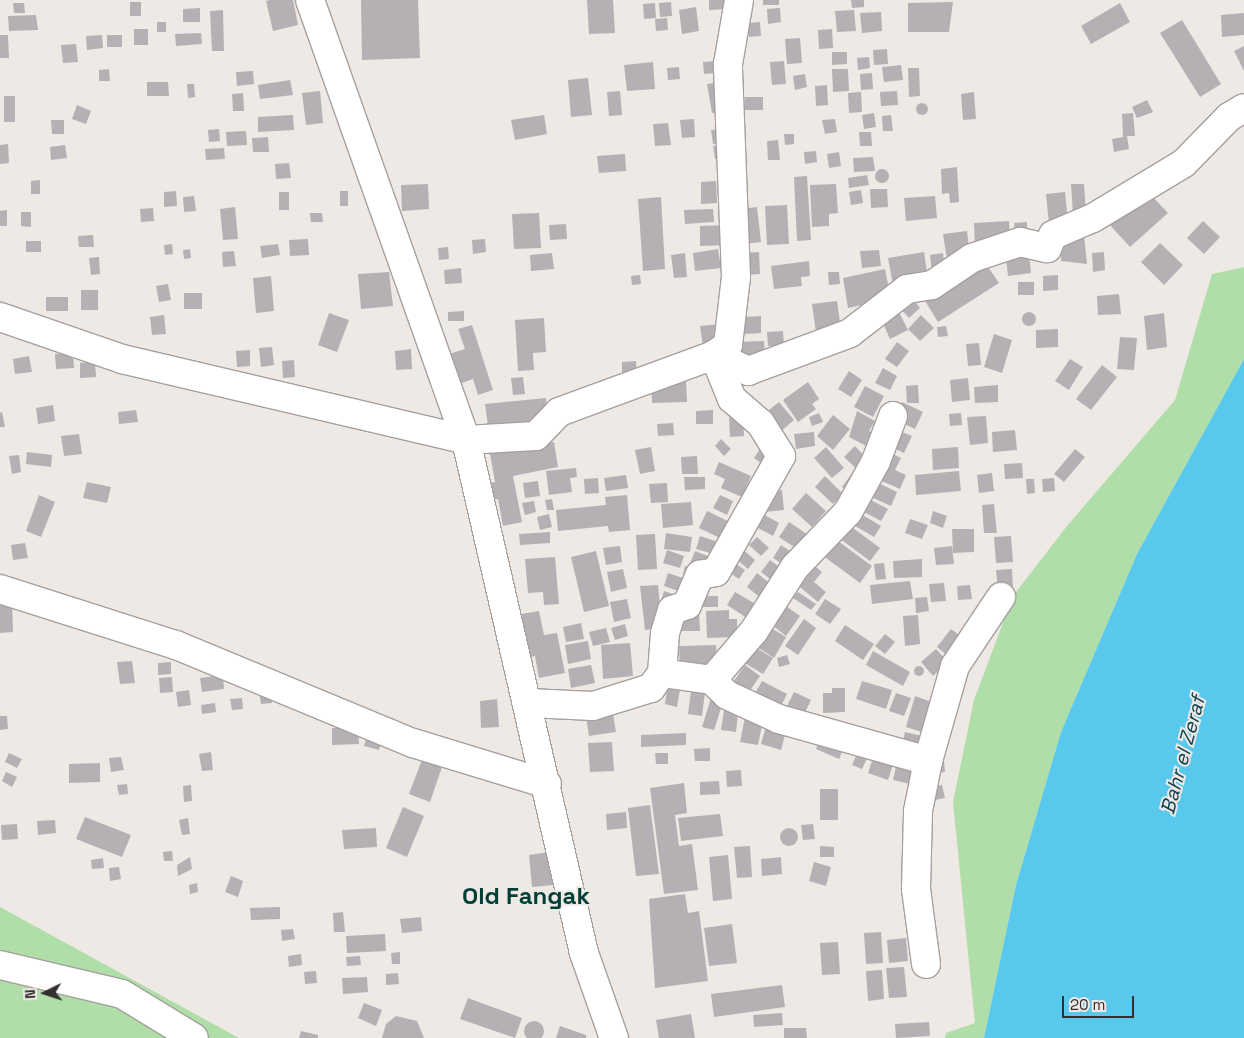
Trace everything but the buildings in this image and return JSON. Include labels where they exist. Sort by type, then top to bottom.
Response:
[{"type":"street","points":[[310,0],[466,440],[529,703],[584,954],[614,1038]]},
{"type":"street","points":[[0,317],[122,359],[466,440],[536,436],[559,412],[714,355],[728,345],[736,277],[728,64],[739,0]]},
{"type":"street","points":[[714,355],[748,371],[850,333],[907,289],[932,285],[972,258],[1020,242],[1047,248],[1053,235],[1093,218],[1184,163],[1229,117],[1244,108]]},
{"type":"street","points":[[529,703],[593,706],[651,688],[662,673],[665,633],[672,610],[687,605],[700,576],[716,572],[781,456],[760,423],[732,399],[714,355]]},
{"type":"street","points":[[712,680],[754,631],[795,567],[848,512],[876,461],[893,416]]},
{"type":"street","points":[[0,589],[176,645],[413,743],[547,784]]},
{"type":"street","points":[[926,964],[916,889],[918,811],[928,760],[956,666],[1001,597]]},
{"type":"street","points":[[662,673],[712,680],[727,695],[779,719],[928,760]]},
{"type":"street","points":[[0,965],[122,994],[194,1038]]},
{"type":"green space","points":[[1244,267],[1244,359],[1137,554],[1061,732],[1016,885],[984,1038],[945,1038],[946,1033],[975,1023],[953,802],[974,700],[1013,596],[1067,526],[1175,400],[1212,274]]},
{"type":"green space","points":[[0,907],[239,1038],[0,1038]]},
{"type":"water","name":"Bahr el Zeraf","points":[[1244,359],[1244,1038],[984,1038],[1016,885],[1061,732],[1137,554]]},
{"type":"district","name":"Old Fangak","points":[[526,896]]}]
